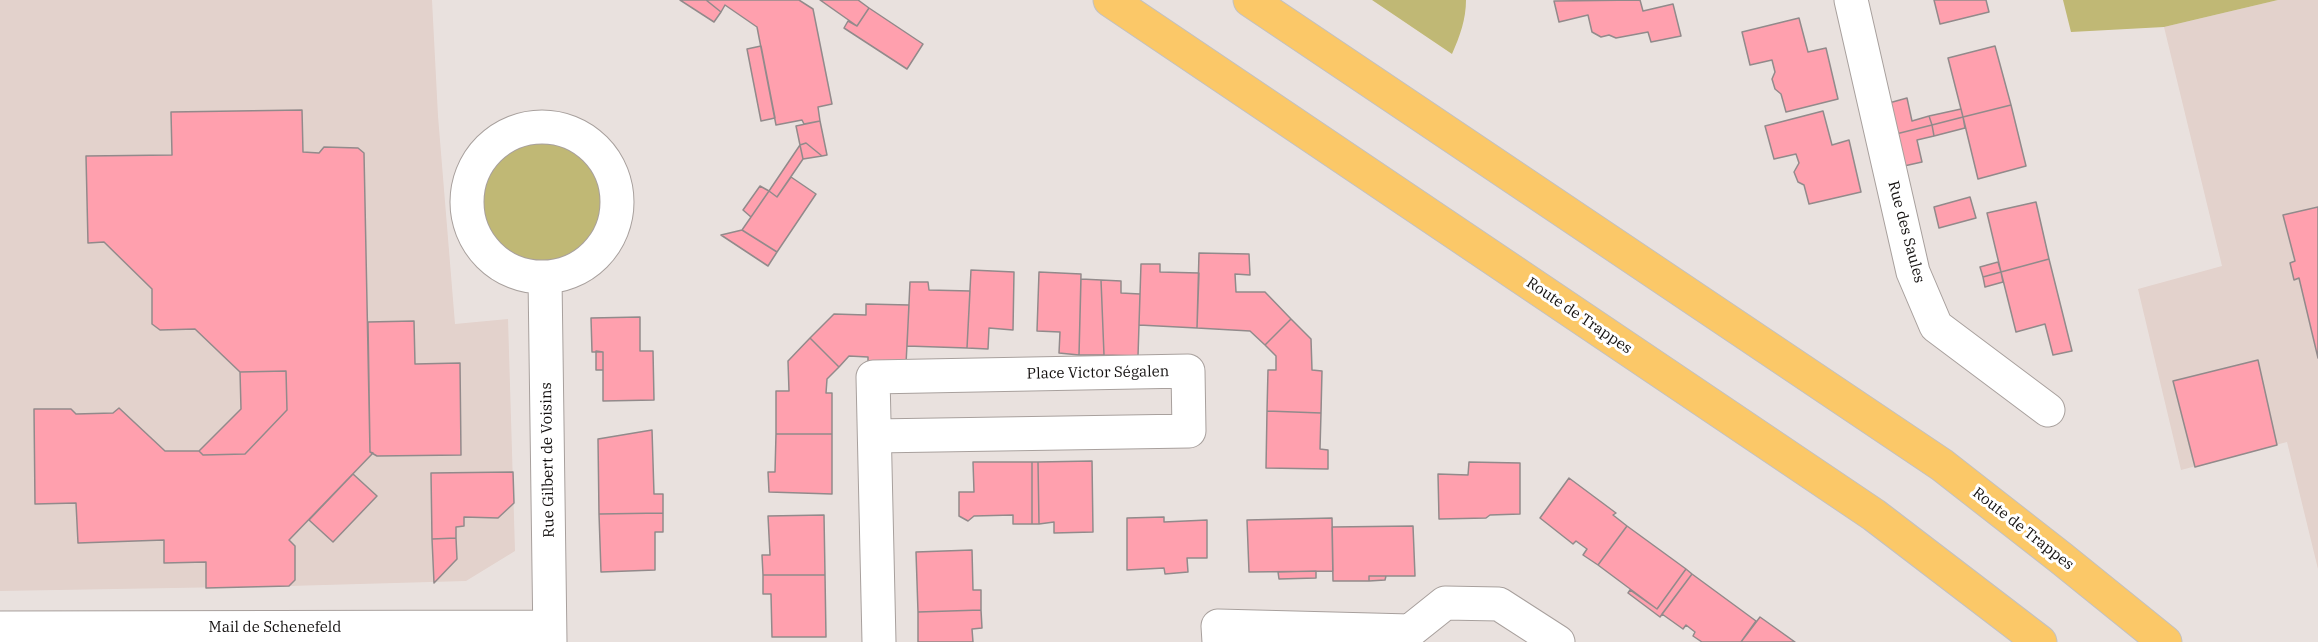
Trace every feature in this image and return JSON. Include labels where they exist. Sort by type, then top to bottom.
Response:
[{"type":"main road","name":"Route de Trappes","points":[[1110,0],[1874,515],[2040,642]]},
{"type":"main road","name":"Route de Trappes","points":[[1250,0],[1941,465],[2165,642]]},
{"type":"street","name":"Rue des Saules","points":[[1851,0],[1913,272],[1936,326],[2048,410]]},
{"type":"street","points":[[541,126],[571,132],[596,149],[613,175],[618,202],[614,228],[599,253],[574,271],[545,278],[517,274],[489,257],[472,232],[466,203],[472,172],[488,148],[513,132],[541,126]]},
{"type":"street","name":"Rue Gilbert de Voisins","points":[[545,278],[549,634]]},
{"type":"street","name":"Place Victor Ségalen","points":[[875,436],[1189,431],[1188,371],[873,376],[879,642]]},
{"type":"street","points":[[1219,642],[1218,626],[1410,631],[1445,603],[1500,604],[1558,642]]},
{"type":"street","name":"Mail de Schenefeld","points":[[0,628],[549,634]]},
{"type":"shaded area","points":[[0,0],[432,0],[438,116],[455,324],[508,319],[515,551],[466,581],[0,591]]},
{"type":"shaded area","points":[[1372,0],[1466,0],[1462,27],[1452,54]]},
{"type":"shaded area","points":[[2063,0],[2278,0],[2164,27],[2071,32]]},
{"type":"shaded area","points":[[2278,0],[2318,0],[2318,569],[2287,442],[2181,470],[2138,289],[2222,266],[2164,27]]},
{"type":"shaded area","points":[[542,140],[566,145],[587,158],[600,179],[605,203],[600,227],[587,248],[566,261],[542,266],[518,261],[497,248],[484,227],[479,203],[484,179],[497,158],[518,145]]},
{"type":"building","points":[[680,0],[706,0],[721,12],[714,22]]},
{"type":"building","points":[[706,0],[799,0],[813,9],[832,104],[818,107],[820,121],[804,124],[802,120],[776,125],[757,27],[725,5],[721,12]]},
{"type":"building","points":[[820,0],[858,0],[869,8],[857,26]]},
{"type":"building","points":[[1640,0],[1643,11],[1673,4],[1681,36],[1651,42],[1648,32],[1616,38],[1609,35],[1601,37],[1592,32],[1588,15],[1559,22],[1554,1]]},
{"type":"building","points":[[1934,0],[1986,0],[1989,12],[1940,24]]},
{"type":"building","points":[[869,8],[923,44],[907,69],[844,28],[848,21],[857,26]]},
{"type":"building","points":[[1799,18],[1808,52],[1826,48],[1838,99],[1786,112],[1781,94],[1775,89],[1772,79],[1775,72],[1772,60],[1750,65],[1742,32]]},
{"type":"building","points":[[761,46],[775,118],[761,121],[747,49]]},
{"type":"building","points":[[1995,46],[2011,105],[1963,117],[1948,58]]},
{"type":"building","points":[[1907,98],[1912,121],[1929,116],[1932,125],[1896,134],[1889,103]]},
{"type":"building","points":[[2011,105],[2026,166],[1978,179],[1963,117]]},
{"type":"building","points":[[1961,109],[1963,117],[1932,125],[1929,116]]},
{"type":"building","points":[[302,110],[303,152],[319,153],[324,147],[358,148],[364,153],[370,452],[373,453],[289,540],[295,546],[295,580],[289,586],[206,588],[206,562],[164,563],[164,540],[78,543],[76,503],[35,504],[34,409],[71,409],[76,414],[113,413],[119,408],[165,451],[199,451],[203,455],[245,454],[287,410],[286,371],[240,372],[195,329],[160,330],[152,324],[152,289],[104,242],[88,243],[86,156],[172,155],[171,112]]},
{"type":"building","points":[[1823,111],[1832,145],[1849,140],[1861,192],[1809,204],[1804,185],[1798,182],[1794,172],[1799,163],[1796,154],[1774,159],[1765,126]]},
{"type":"building","points":[[1963,117],[1965,128],[1934,136],[1932,125]]},
{"type":"building","points":[[820,121],[827,155],[822,156],[806,143],[800,145],[796,126]]},
{"type":"building","points":[[1932,125],[1934,136],[1917,140],[1922,162],[1904,166],[1896,134]]},
{"type":"building","points":[[806,143],[822,156],[803,159],[800,145]]},
{"type":"building","points":[[800,145],[803,159],[777,197],[769,191]]},
{"type":"building","points":[[791,177],[816,194],[777,252],[742,230],[769,191],[777,197]]},
{"type":"building","points":[[760,186],[769,191],[751,217],[743,210]]},
{"type":"building","points":[[1970,197],[1976,218],[1939,228],[1934,207]]},
{"type":"building","points":[[2036,202],[2049,259],[2001,272],[1987,213]]},
{"type":"building","points":[[2318,207],[2318,358],[2299,278],[2294,280],[2290,263],[2295,261],[2283,215]]},
{"type":"building","points":[[742,230],[777,252],[768,266],[721,235]]},
{"type":"building","points":[[1199,253],[1249,254],[1250,275],[1235,274],[1236,292],[1265,292],[1291,319],[1265,345],[1250,331],[1197,328]]},
{"type":"building","points":[[2049,259],[2072,351],[2053,355],[2045,324],[2016,332],[2001,272]]},
{"type":"building","points":[[1998,262],[2001,272],[1983,277],[1980,267]]},
{"type":"building","points":[[1141,264],[1160,264],[1160,272],[1199,273],[1197,328],[1139,325]]},
{"type":"building","points":[[971,270],[1014,272],[1013,330],[989,328],[988,349],[967,348]]},
{"type":"building","points":[[1039,272],[1081,274],[1079,355],[1059,353],[1060,332],[1037,331]]},
{"type":"building","points":[[2001,272],[2003,282],[1985,287],[1983,277]]},
{"type":"building","points":[[1081,279],[1101,280],[1104,355],[1079,355]]},
{"type":"building","points":[[1101,280],[1121,281],[1121,293],[1140,294],[1138,356],[1104,355]]},
{"type":"building","points":[[910,282],[928,282],[929,290],[970,291],[967,348],[907,346]]},
{"type":"building","points":[[866,304],[909,305],[906,364],[868,363],[868,357],[849,356],[839,367],[810,338],[834,314],[866,315]]},
{"type":"building","points":[[640,317],[640,351],[653,351],[654,400],[603,401],[603,352],[592,352],[591,318]]},
{"type":"building","points":[[1291,319],[1311,339],[1312,370],[1322,371],[1321,413],[1267,411],[1268,370],[1276,370],[1276,356],[1265,345]]},
{"type":"building","points":[[414,321],[415,364],[460,363],[461,455],[377,456],[370,452],[368,322]]},
{"type":"building","points":[[810,338],[839,367],[827,379],[826,393],[832,393],[832,434],[776,434],[776,391],[789,391],[788,361]]},
{"type":"building","points":[[596,351],[603,352],[603,370],[596,370]]},
{"type":"building","points":[[2258,360],[2277,445],[2195,467],[2173,381]]},
{"type":"building","points":[[286,371],[287,410],[245,454],[203,455],[199,451],[241,409],[240,372]]},
{"type":"building","points":[[1267,411],[1321,413],[1320,449],[1328,450],[1328,469],[1266,468]]},
{"type":"building","points":[[652,430],[654,494],[663,494],[663,513],[599,514],[598,439]]},
{"type":"building","points":[[776,434],[832,434],[832,494],[769,492],[768,472],[775,472]]},
{"type":"building","points":[[1092,461],[1093,532],[1054,533],[1054,522],[1039,524],[1038,462]]},
{"type":"building","points":[[973,462],[1032,462],[1032,524],[1013,524],[1013,515],[974,516],[968,521],[959,516],[959,492],[974,492]]},
{"type":"building","points":[[1032,462],[1038,462],[1039,524],[1032,524]]},
{"type":"building","points":[[1469,462],[1520,463],[1520,514],[1490,515],[1486,518],[1439,519],[1438,474],[1468,475]]},
{"type":"building","points":[[513,472],[514,503],[498,518],[464,517],[464,526],[456,527],[456,538],[432,539],[431,473]]},
{"type":"building","points":[[353,474],[377,496],[333,542],[309,520]]},
{"type":"building","points":[[1569,478],[1616,513],[1613,515],[1627,526],[1598,565],[1583,555],[1587,549],[1576,541],[1573,544],[1540,518]]},
{"type":"building","points":[[663,513],[663,532],[655,532],[655,570],[601,572],[599,514]]},
{"type":"building","points":[[824,515],[825,575],[763,575],[762,555],[770,555],[768,516]]},
{"type":"building","points":[[1164,517],[1164,522],[1207,520],[1207,558],[1187,558],[1188,572],[1165,574],[1164,568],[1127,570],[1127,518]]},
{"type":"building","points":[[1332,518],[1333,571],[1249,572],[1247,520]]},
{"type":"building","points":[[1413,526],[1415,576],[1369,576],[1369,581],[1333,581],[1332,527]]},
{"type":"building","points":[[1627,526],[1686,569],[1657,609],[1598,565]]},
{"type":"building","points":[[456,538],[457,559],[434,583],[432,539]]},
{"type":"building","points":[[972,550],[973,590],[981,590],[981,610],[918,612],[916,552]]},
{"type":"building","points":[[1686,569],[1692,574],[1660,617],[1628,593],[1630,590],[1657,609]]},
{"type":"building","points":[[1316,571],[1316,578],[1279,579],[1278,572]]},
{"type":"building","points":[[1692,574],[1756,621],[1741,642],[1702,642],[1693,636],[1695,632],[1686,625],[1683,629],[1662,614]]},
{"type":"building","points":[[763,575],[825,575],[826,637],[772,637],[771,594],[763,594]]},
{"type":"building","points":[[1369,576],[1386,576],[1385,580],[1369,581]]},
{"type":"building","points":[[981,610],[982,628],[972,629],[973,642],[918,642],[918,612]]},
{"type":"building","points":[[1760,617],[1795,642],[1741,642]]}]
